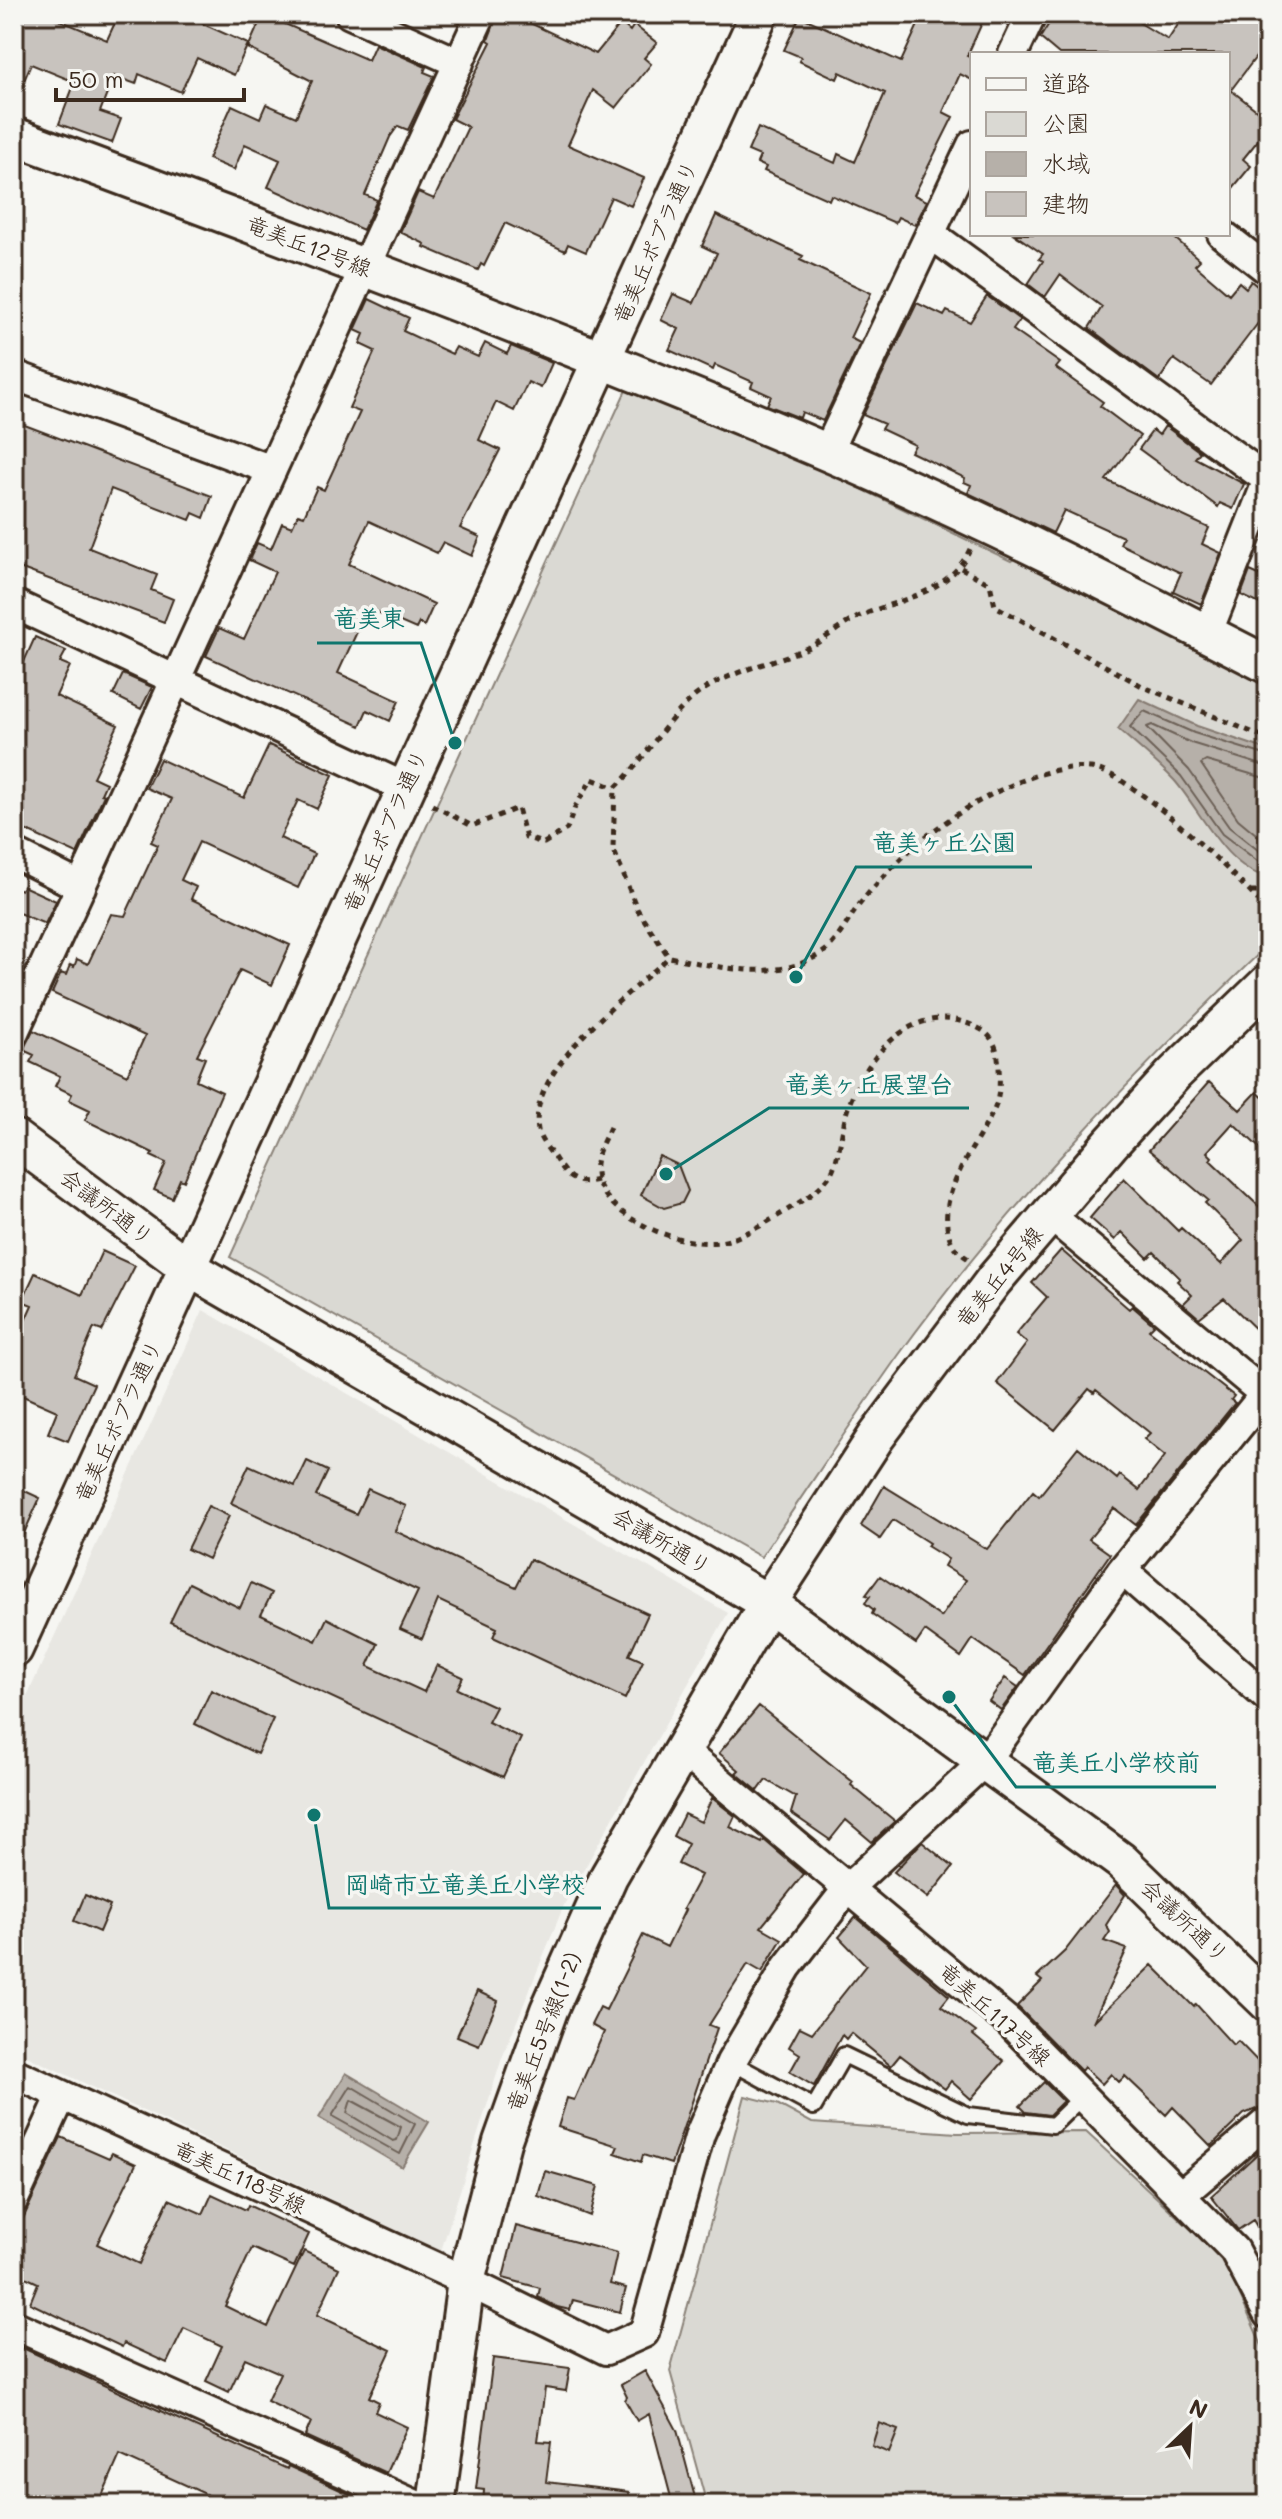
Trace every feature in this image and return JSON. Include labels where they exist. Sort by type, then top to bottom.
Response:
[{"type":"street","points":[[350,14],[459,63]]},
{"type":"street","points":[[14,1032],[481,14]]},
{"type":"street","name":"竜美丘ポプラ通り","points":[[14,1649],[404,787],[759,14]]},
{"type":"street","points":[[1014,52],[1032,14]]},
{"type":"street","name":"竜美丘12号線","points":[[14,136],[367,267],[827,452],[983,523],[1268,665]]},
{"type":"street","points":[[827,452],[970,150]]},
{"type":"street","points":[[932,235],[1268,480],[1207,634]]},
{"type":"street","points":[[1225,236],[1268,270]]},
{"type":"street","points":[[14,375],[272,470]]},
{"type":"street","points":[[14,604],[404,787]]},
{"type":"street","points":[[14,853],[81,887]]},
{"type":"street","name":"竜美丘4号線","points":[[768,1603],[876,1437],[994,1280],[1174,1074],[1268,983]]},
{"type":"street","name":"会議所通り","points":[[14,1138],[189,1268],[768,1603],[1121,1861],[1268,2003]]},
{"type":"street","points":[[731,2062],[787,1967],[848,1888],[986,1760],[1122,1570],[1267,1394],[1050,1215]]},
{"type":"street","points":[[1122,1570],[1268,1698]]},
{"type":"street","name":"竜美丘5号線(1-2)","points":[[436,2505],[466,2281],[502,2142],[544,2022],[609,1876],[768,1603]]},
{"type":"street","name":"竜美丘117号線","points":[[683,1751],[1010,2023],[1234,2250],[1268,2314]]},
{"type":"street","name":"竜美丘118号線","points":[[14,2073],[466,2281],[606,2350],[644,2333],[700,2134],[731,2062]]},
{"type":"street","points":[[14,2199],[62,2095]]},
{"type":"street","points":[[1182,2194],[1268,2121]]},
{"type":"street","points":[[14,2325],[416,2505]]},
{"type":"lane","points":[[731,2062],[814,2107],[844,2055],[968,2115],[1053,2125],[1083,2096]]},
{"type":"path","points":[[983,523],[961,568],[934,589],[861,615],[811,647],[733,675],[698,694],[658,735],[631,773],[615,788],[613,848],[637,909],[669,957],[731,969],[778,970],[824,952],[864,898],[911,850],[947,821],[983,798],[1055,770],[1092,768],[1119,778],[1203,847],[1268,911]]},
{"type":"path","points":[[961,568],[990,584],[995,606],[1144,687],[1261,736],[1268,726]]},
{"type":"path","points":[[404,787],[472,826],[518,808],[526,838],[544,843],[567,829],[575,807],[592,779],[615,788]]},
{"type":"path","points":[[1251,892],[1268,892]]},
{"type":"path","points":[[597,1180],[583,1184],[569,1179],[538,1133],[538,1111],[551,1078],[576,1044],[669,957]]},
{"type":"path","points":[[610,1127],[595,1162],[597,1180],[608,1200],[625,1215],[688,1243],[728,1240],[805,1199],[830,1175],[849,1104],[876,1053],[909,1026],[948,1017],[983,1030],[997,1047],[1000,1074],[995,1109],[972,1145],[946,1218],[953,1246],[994,1280]]},
{"type":"shaded area","points":[[203,1310],[728,1613],[564,1905],[502,2058],[441,2251],[14,2050],[14,1725]]},
{"type":"green space","points":[[626,390],[816,467],[1011,561],[1018,556],[1268,683],[1268,945],[1121,1092],[983,1247],[898,1356],[761,1557],[230,1257]]},
{"type":"green space","points":[[745,2096],[777,2104],[812,2123],[957,2133],[1086,2132],[1224,2260],[1268,2359],[1268,2505],[707,2505],[670,2371]]},
{"type":"water","points":[[1139,699],[1197,726],[1265,749],[1268,746],[1268,877],[1239,863],[1174,780],[1118,729]]},
{"type":"water","points":[[346,2073],[429,2122],[402,2167],[319,2118]]},
{"type":"building","points":[[14,14],[45,14],[107,40],[119,14],[181,14],[248,44],[234,75],[197,58],[181,92],[139,74],[136,84],[114,76],[100,112],[121,119],[112,143],[59,124],[75,82],[31,64],[14,104]]},
{"type":"building","points":[[263,14],[290,14],[285,24],[368,60],[375,44],[426,67],[424,72],[434,76],[408,130],[398,126],[390,137],[365,195],[377,200],[363,230],[268,187],[280,160],[245,144],[234,170],[208,159],[232,105],[260,118],[266,104],[296,117],[312,81],[248,48]]},
{"type":"building","points":[[498,14],[511,14],[596,54],[621,23],[630,31],[634,25],[657,43],[644,58],[651,64],[616,108],[593,90],[568,145],[644,178],[631,206],[611,197],[586,252],[568,244],[565,251],[505,223],[484,266],[481,264],[478,270],[424,247],[425,244],[400,232],[418,192],[434,199],[468,127],[452,119],[491,42],[488,40]]},
{"type":"building","points":[[923,14],[963,14],[982,23],[967,56],[970,57],[970,79],[960,74],[943,112],[953,117],[914,195],[927,201],[915,225],[898,217],[895,223],[831,195],[829,200],[764,171],[766,167],[757,163],[760,156],[748,151],[758,128],[835,163],[838,154],[855,162],[885,93],[840,72],[837,79],[799,61],[801,57],[784,50],[800,16],[901,62]]},
{"type":"building","points":[[1055,14],[1125,14],[1168,40],[1185,14],[1268,14],[1268,41],[1231,90],[1268,119],[1268,128],[1243,159],[1251,166],[1230,192],[1230,52],[1057,52],[1040,38]]},
{"type":"building","points":[[716,215],[803,256],[800,260],[871,293],[850,338],[860,343],[823,421],[802,412],[800,418],[767,405],[771,396],[751,387],[753,382],[715,365],[713,370],[669,350],[679,329],[661,320],[673,294],[694,303],[717,253],[702,246]]},
{"type":"building","points":[[1017,236],[1172,236],[1200,260],[1195,265],[1229,294],[1239,282],[1246,288],[1251,281],[1268,295],[1268,310],[1211,385],[1174,359],[1159,380],[1089,328],[1102,307],[1060,275],[1045,297],[1028,284],[1043,261],[1039,259],[1043,254]]},
{"type":"building","points":[[987,296],[1020,320],[1013,330],[1060,363],[1056,368],[1103,402],[1100,406],[1140,436],[1106,480],[1209,528],[1202,544],[1221,553],[1201,604],[1173,591],[1181,573],[1120,544],[1123,537],[1064,510],[1053,533],[968,493],[971,485],[964,482],[965,478],[911,452],[915,445],[881,429],[884,424],[863,415],[917,303],[944,316],[947,311],[970,322]]},
{"type":"building","points":[[369,299],[409,318],[403,331],[452,354],[456,347],[478,357],[485,343],[507,354],[511,346],[552,363],[541,388],[528,382],[514,411],[496,402],[479,440],[500,450],[460,528],[480,537],[472,556],[443,542],[437,553],[369,521],[349,564],[434,604],[424,626],[419,623],[416,629],[368,608],[338,673],[399,701],[390,721],[367,710],[360,726],[206,656],[219,628],[244,639],[275,572],[249,560],[257,543],[271,549],[282,523],[292,527],[298,514],[304,516],[317,487],[324,490],[360,412],[349,408],[375,351],[360,344],[364,334],[355,330]]},
{"type":"building","points":[[14,421],[212,496],[204,518],[193,513],[190,520],[111,489],[89,548],[157,575],[151,590],[173,599],[164,622],[14,566]]},
{"type":"building","points":[[1165,426],[1200,452],[1195,458],[1244,484],[1233,509],[1220,503],[1218,507],[1139,449],[1153,430],[1159,435]]},
{"type":"building","points":[[1250,571],[1268,579],[1268,608],[1241,595]]},
{"type":"building","points":[[35,637],[66,651],[60,662],[70,666],[56,696],[118,725],[93,777],[106,783],[101,794],[104,795],[77,854],[14,825],[14,684]]},
{"type":"building","points":[[123,674],[152,687],[141,709],[113,695]]},
{"type":"building","points":[[269,745],[333,775],[317,809],[298,800],[280,838],[314,854],[298,888],[199,842],[181,880],[196,887],[191,899],[290,945],[272,985],[240,970],[197,1055],[205,1058],[196,1080],[222,1092],[184,1181],[180,1179],[172,1198],[154,1190],[166,1163],[151,1156],[153,1153],[85,1120],[90,1110],[69,1100],[72,1094],[55,1086],[60,1076],[30,1062],[34,1055],[23,1050],[33,1030],[127,1075],[145,1036],[52,993],[61,973],[66,975],[77,959],[88,964],[111,914],[125,916],[158,845],[151,842],[172,799],[146,788],[160,759],[244,798]]},
{"type":"building","points":[[23,886],[56,901],[45,924],[14,911],[14,887],[21,890]]},
{"type":"building","points":[[1209,1082],[1240,1110],[1257,1092],[1268,1102],[1268,1156],[1233,1123],[1207,1152],[1212,1157],[1210,1160],[1268,1215],[1268,1341],[1224,1298],[1199,1318],[1183,1304],[1192,1295],[1154,1252],[1148,1258],[1122,1232],[1115,1240],[1090,1218],[1124,1178],[1178,1231],[1181,1228],[1221,1264],[1243,1240],[1205,1203],[1208,1200],[1149,1150]]},
{"type":"building","points":[[659,1156],[678,1165],[688,1191],[682,1203],[664,1208],[641,1195]]},
{"type":"building","points":[[1061,1250],[1129,1309],[1132,1306],[1154,1325],[1149,1330],[1234,1396],[1231,1400],[1235,1403],[1136,1525],[1114,1508],[1089,1539],[1110,1554],[1025,1675],[973,1639],[961,1657],[925,1631],[916,1644],[872,1614],[874,1610],[865,1603],[870,1596],[866,1595],[880,1576],[941,1617],[966,1580],[944,1566],[948,1559],[927,1546],[929,1543],[893,1520],[880,1539],[861,1526],[884,1486],[987,1549],[1033,1491],[1039,1496],[1078,1447],[1117,1479],[1120,1475],[1139,1490],[1165,1456],[1144,1439],[1150,1433],[1096,1390],[1094,1393],[1089,1389],[1055,1430],[997,1383],[1027,1343],[1016,1334],[1047,1297],[1032,1283]]},
{"type":"building","points":[[102,1251],[135,1266],[102,1331],[94,1328],[74,1375],[94,1384],[68,1441],[48,1433],[57,1411],[14,1392],[14,1345],[32,1305],[22,1301],[35,1273],[82,1295]]},
{"type":"building","points":[[307,1461],[328,1471],[316,1496],[356,1514],[368,1489],[406,1506],[395,1531],[516,1587],[530,1559],[648,1614],[629,1655],[643,1661],[625,1699],[493,1637],[497,1628],[438,1600],[422,1639],[400,1629],[418,1591],[231,1503],[249,1465],[295,1486]]},
{"type":"building","points":[[14,1486],[40,1498],[14,1555]]},
{"type":"building","points":[[208,1506],[229,1516],[208,1559],[187,1549]]},
{"type":"building","points":[[189,1583],[240,1608],[251,1583],[272,1593],[261,1615],[316,1641],[327,1618],[378,1644],[368,1666],[424,1692],[437,1665],[463,1677],[457,1689],[496,1707],[488,1722],[521,1738],[503,1777],[170,1622]]},
{"type":"building","points":[[1005,1678],[1018,1687],[1001,1710],[989,1701]]},
{"type":"building","points":[[211,1690],[273,1719],[257,1754],[195,1724]]},
{"type":"building","points":[[759,1706],[853,1782],[851,1785],[895,1821],[872,1842],[846,1820],[830,1840],[791,1813],[796,1797],[766,1780],[758,1791],[736,1773],[739,1770],[719,1753]]},
{"type":"building","points":[[712,1798],[735,1816],[730,1827],[762,1843],[764,1840],[804,1874],[761,1927],[782,1939],[762,1972],[748,1964],[709,2025],[717,2028],[671,2164],[643,2155],[641,2162],[615,2153],[618,2146],[558,2127],[567,2098],[574,2100],[604,2032],[591,2025],[600,2007],[606,2010],[643,1935],[667,1947],[685,1910],[701,1875],[678,1864],[688,1844],[673,1836],[684,1814],[701,1822]]},
{"type":"building","points":[[922,1842],[953,1867],[928,1898],[894,1872]]},
{"type":"building","points":[[1116,1885],[1125,1895],[1106,1925],[1110,1932],[1104,1941],[1127,1949],[1093,2022],[1152,1965],[1194,2007],[1196,2004],[1233,2045],[1238,2041],[1268,2072],[1268,2104],[1244,2114],[1211,2146],[1173,2107],[1166,2115],[1125,2076],[1119,2082],[1111,2074],[1102,2084],[1084,2067],[1081,2071],[1017,2006],[1042,1981],[1037,1977],[1065,1951]]},
{"type":"building","points":[[85,1895],[110,1906],[99,1932],[74,1921]]},
{"type":"building","points":[[856,1917],[949,1996],[941,2006],[976,2032],[973,2035],[1004,2061],[971,2099],[951,2081],[945,2089],[900,2055],[891,2066],[851,2033],[846,2039],[842,2035],[814,2086],[790,2072],[800,2054],[789,2047],[800,2027],[812,2033],[866,1965],[839,1937]]},
{"type":"building","points":[[477,1991],[498,2001],[479,2045],[457,2036]]},
{"type":"building","points":[[1044,2082],[1063,2101],[1049,2115],[1026,2112],[1020,2106]]},
{"type":"building","points":[[61,2137],[109,2158],[112,2153],[136,2164],[97,2244],[139,2264],[169,2199],[203,2214],[212,2194],[246,2210],[248,2205],[309,2234],[294,2267],[252,2248],[225,2306],[268,2327],[304,2251],[339,2268],[317,2315],[391,2350],[369,2397],[379,2402],[375,2412],[407,2427],[386,2473],[305,2436],[311,2422],[267,2401],[280,2373],[245,2358],[229,2392],[206,2381],[222,2346],[184,2328],[167,2363],[124,2343],[122,2347],[30,2303],[38,2283],[19,2274],[23,2267],[14,2263],[14,2238]]},
{"type":"building","points":[[1268,2144],[1268,2245],[1253,2220],[1238,2230],[1211,2196]]},
{"type":"building","points":[[545,2171],[598,2186],[590,2216],[538,2196]]},
{"type":"building","points":[[516,2226],[617,2253],[610,2284],[626,2288],[620,2312],[573,2300],[570,2310],[557,2307],[538,2297],[540,2288],[503,2278]]},
{"type":"building","points":[[14,2344],[287,2469],[288,2466],[371,2504],[208,2505],[212,2497],[120,2455],[98,2505],[14,2505]]},
{"type":"building","points":[[493,2358],[570,2368],[566,2391],[545,2388],[538,2441],[551,2442],[546,2482],[629,2492],[628,2505],[483,2505],[484,2490],[476,2489]]},
{"type":"building","points":[[645,2371],[677,2430],[697,2505],[673,2505],[649,2414],[637,2421],[625,2400],[627,2397],[621,2385]]},
{"type":"building","points":[[879,2423],[898,2430],[889,2453],[872,2446]]},
{"type":"place","name":"竜美東","points":[[455,743]]},
{"type":"place","name":"竜美ヶ丘公園","points":[[796,977]]},
{"type":"place","name":"竜美ヶ丘展望台","points":[[666,1174]]},
{"type":"place","name":"竜美丘小学校前","points":[[949,1697]]},
{"type":"place","name":"岡崎市立竜美丘小学校","points":[[314,1815]]}]
